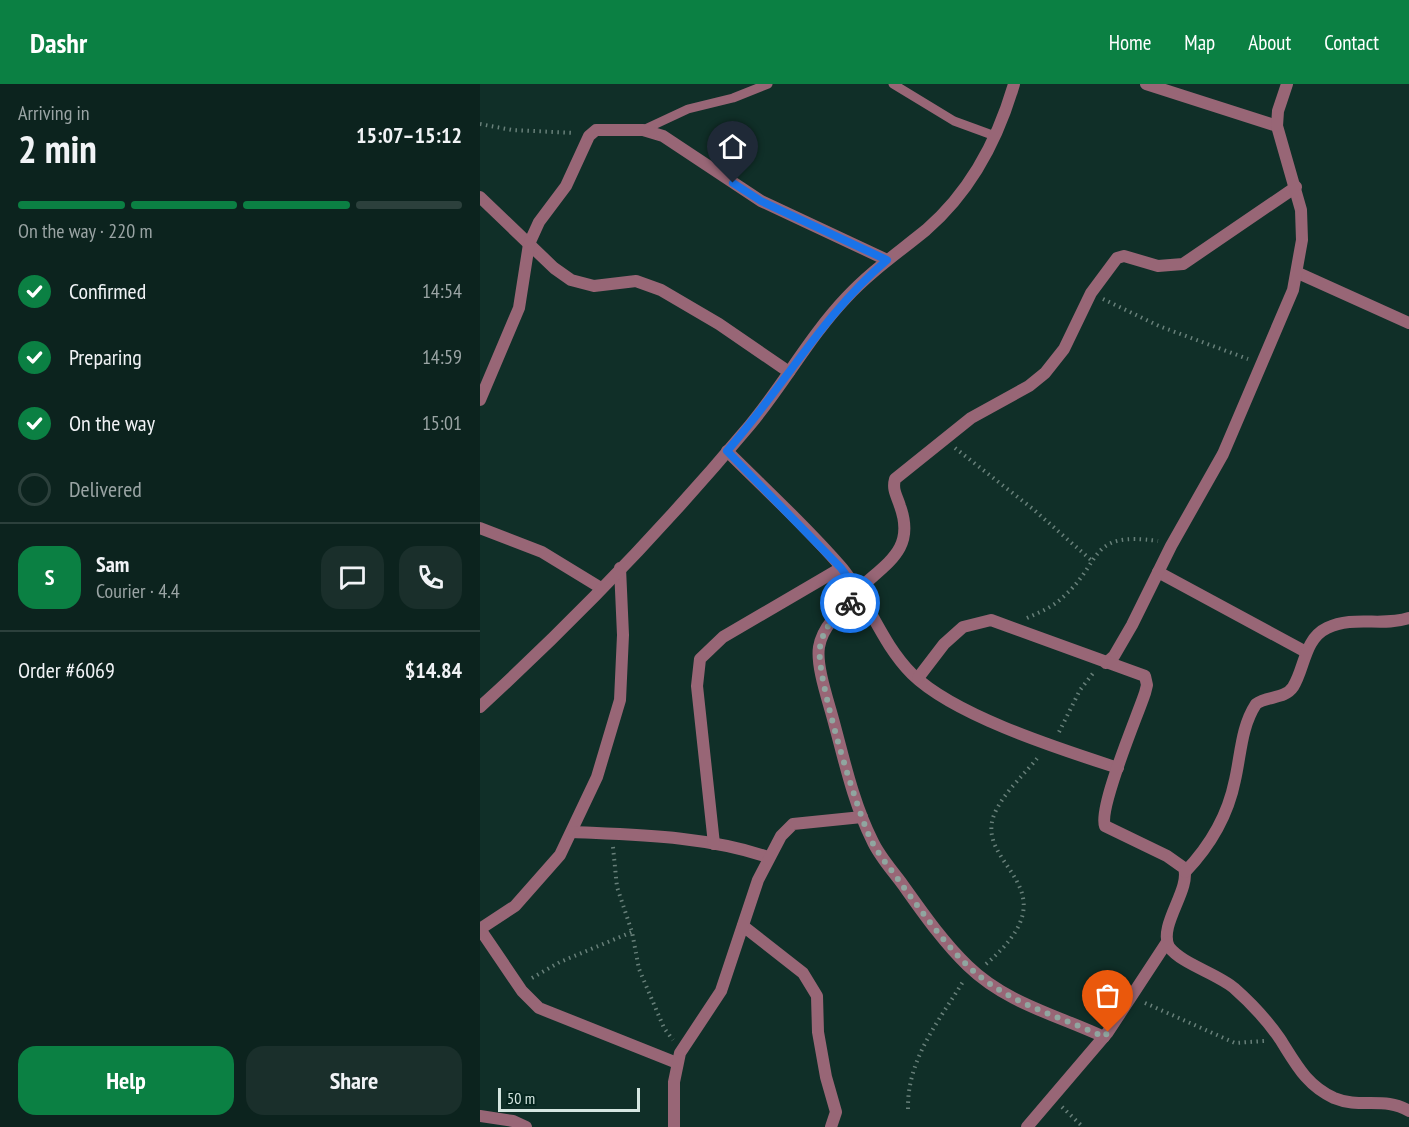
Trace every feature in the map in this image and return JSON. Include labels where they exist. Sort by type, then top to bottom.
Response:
[{"type":"street","points":[[480,707],[601,588],[727,451],[845,298],[925,230],[959,195],[995,136],[1014,84]]},
{"type":"street","points":[[1146,84],[1277,126]]},
{"type":"street","points":[[1104,662],[1114,656],[1171,546],[1223,454],[1263,365],[1298,273],[1302,240],[1301,210],[1277,126],[1278,111],[1287,84]]},
{"type":"street","points":[[480,400],[519,308],[529,244],[539,222],[566,186],[589,136],[596,130],[643,130],[663,136],[761,201],[887,260]]},
{"type":"street","points":[[1104,1037],[1063,1018],[1022,1004],[988,984],[936,931],[872,841],[862,817],[830,709],[819,658],[824,632],[831,621],[897,555],[903,544],[907,525],[893,488],[895,479],[991,405],[1029,386],[1044,373],[1064,349],[1091,293],[1117,258],[1124,256],[1158,266],[1182,264],[1296,188]]},
{"type":"street","points":[[480,197],[554,268],[583,285],[594,286],[636,281],[661,290],[719,324],[789,372]]},
{"type":"street","points":[[1298,273],[1409,323]]},
{"type":"street","points":[[727,451],[841,568],[860,593],[893,652],[918,678],[974,714],[1118,768]]},
{"type":"street","points":[[480,528],[542,552],[601,588]]},
{"type":"street","points":[[620,568],[622,635],[620,700],[597,777],[573,832],[560,855],[514,906],[480,929],[522,991],[539,1008],[677,1063]]},
{"type":"street","points":[[714,844],[697,686],[700,659],[723,637],[841,568]]},
{"type":"street","points":[[1158,572],[1306,652]]},
{"type":"street","points":[[1027,1127],[1104,1037],[1167,942],[1185,872],[1208,846],[1231,798],[1250,713],[1261,701],[1282,695],[1293,687],[1306,652],[1322,631],[1357,620],[1391,622],[1409,618]]},
{"type":"street","points":[[918,678],[944,644],[963,627],[991,620],[1147,678],[1145,693],[1102,820],[1105,826],[1180,863],[1185,872]]},
{"type":"street","points":[[674,1127],[674,1082],[677,1063],[682,1050],[721,991],[768,857],[781,836],[794,824],[862,817]]},
{"type":"street","points":[[573,832],[714,844],[737,847],[768,857]]},
{"type":"street","points":[[743,927],[803,973],[817,996],[818,1032],[826,1077],[836,1112],[831,1127]]},
{"type":"street","points":[[1167,942],[1180,957],[1232,987],[1258,1011],[1279,1038],[1303,1077],[1334,1098],[1355,1104],[1392,1103],[1409,1111]]},
{"type":"street","points":[[480,1116],[513,1121],[526,1127]]},
{"type":"lane","points":[[643,130],[688,109],[733,98],[768,84]]},
{"type":"lane","points":[[892,84],[954,121],[995,136]]},
{"type":"path","points":[[480,124],[589,136]]},
{"type":"path","points":[[1091,293],[1159,326],[1263,365]]},
{"type":"path","points":[[944,439],[1033,509],[1090,561]]},
{"type":"path","points":[[1006,626],[1045,610],[1064,597],[1090,561],[1106,544],[1135,538],[1158,541],[1171,546]]},
{"type":"path","points":[[908,1109],[908,1090],[914,1064],[942,1011],[973,971],[1010,941],[1023,916],[1016,878],[993,838],[994,814],[1050,744],[1080,690],[1104,662]]},
{"type":"path","points":[[612,834],[617,887],[632,932],[639,969],[669,1037],[682,1050]]},
{"type":"path","points":[[522,991],[544,969],[632,932]]},
{"type":"path","points":[[1131,997],[1236,1042],[1279,1038]]},
{"type":"path","points":[[1053,1099],[1083,1127]]},
{"type":"way so far","points":[[850,603],[831,621],[824,632],[819,647],[819,658],[830,709],[853,792],[872,841],[936,931],[988,984],[1022,1004],[1063,1018],[1104,1037],[1108,1032]]},
{"type":"route","points":[[733,183],[761,201],[887,260],[845,298],[751,423],[727,451],[841,568],[861,596],[850,603]]}]
